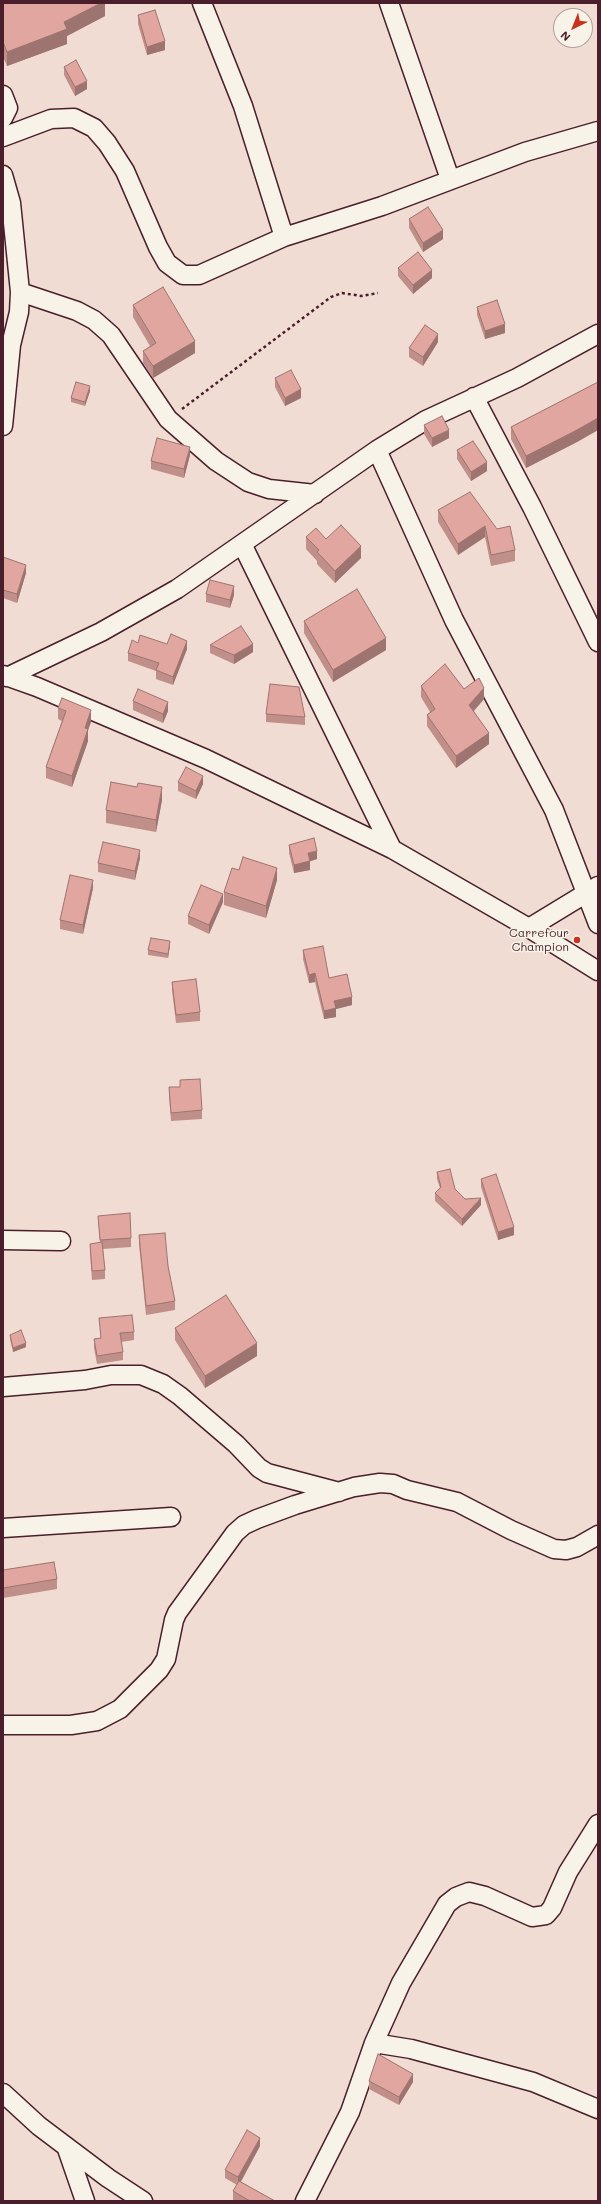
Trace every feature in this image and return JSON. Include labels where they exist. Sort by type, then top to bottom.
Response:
[{"type":"street","points":[[202,3],[243,106],[284,237]]},
{"type":"street","points":[[389,3],[450,179]]},
{"type":"street","points":[[3,95],[8,108],[3,118]]},
{"type":"street","points":[[3,137],[51,118],[74,118],[94,128],[107,143],[125,171],[158,247],[167,263],[183,275],[199,275],[284,237],[382,206],[450,179],[525,152],[598,131]]},
{"type":"street","points":[[3,175],[11,203],[9,264],[20,292],[19,312],[11,345],[3,426]]},
{"type":"street","points":[[20,292],[77,311],[94,320],[111,335],[168,419],[216,461],[248,482],[269,489],[315,494]]},
{"type":"street","points":[[5,676],[101,632],[176,589],[315,494],[376,450],[426,420],[517,378],[598,334]]},
{"type":"street","points":[[474,397],[532,507],[598,642]]},
{"type":"street","points":[[376,450],[454,620],[554,810],[592,890],[598,924]]},
{"type":"street","points":[[242,544],[392,849]]},
{"type":"street","points":[[5,676],[206,759],[392,849],[529,928],[598,971]]},
{"type":"street","points":[[529,928],[592,890]]},
{"type":"street","points":[[3,1240],[61,1241]]},
{"type":"street","points":[[3,1387],[85,1380],[111,1375],[141,1375],[163,1384],[180,1396],[236,1444],[259,1468],[267,1473],[340,1492]]},
{"type":"street","points":[[3,1725],[71,1725],[97,1721],[120,1709],[159,1670],[166,1659],[174,1620],[177,1613],[235,1534],[244,1525],[257,1519],[340,1492],[380,1483],[393,1484],[407,1490],[457,1502],[511,1530],[554,1549],[566,1550],[577,1547],[598,1535]]},
{"type":"street","points":[[3,1528],[171,1517]]},
{"type":"street","points":[[305,2201],[350,2112],[374,2043],[401,1983],[446,1904],[456,1897],[469,1892],[485,1896],[532,1917],[546,1915],[552,1908],[568,1872],[598,1824]]},
{"type":"street","points":[[374,2043],[411,2048],[533,2082],[598,2109]]},
{"type":"street","points":[[4,2093],[39,2126],[143,2201]]},
{"type":"street","points":[[66,2146],[85,2201]]},
{"type":"path","points":[[168,419],[331,297],[342,293],[361,296],[378,293]]},
{"type":"building","points":[[3,3],[101,3],[64,22],[67,29],[7,52],[3,42]]},
{"type":"building","points":[[155,10],[165,41],[147,47],[138,15]]},
{"type":"building","points":[[76,60],[87,81],[75,87],[64,67]]},
{"type":"building","points":[[428,207],[443,230],[423,243],[409,219]]},
{"type":"building","points":[[418,252],[432,270],[413,285],[398,268]]},
{"type":"building","points":[[163,287],[195,341],[153,366],[143,351],[156,343],[133,305]]},
{"type":"building","points":[[497,300],[505,324],[485,331],[477,307]]},
{"type":"building","points":[[425,325],[438,334],[423,357],[409,348]]},
{"type":"building","points":[[291,370],[301,389],[285,398],[275,378]]},
{"type":"building","points":[[76,382],[90,386],[85,402],[71,398]]},
{"type":"building","points":[[598,382],[598,418],[526,456],[511,427]]},
{"type":"building","points":[[442,416],[449,430],[432,438],[424,425]]},
{"type":"building","points":[[157,438],[190,447],[184,469],[151,461]]},
{"type":"building","points":[[473,441],[487,462],[471,472],[457,450]]},
{"type":"building","points":[[470,492],[497,529],[510,526],[515,550],[491,555],[485,526],[458,544],[438,510]]},
{"type":"building","points":[[341,525],[361,546],[335,571],[317,552],[319,550],[306,537],[316,528],[326,539]]},
{"type":"building","points":[[3,557],[26,565],[17,594],[3,590]]},
{"type":"building","points":[[210,580],[234,586],[230,600],[206,594]]},
{"type":"building","points":[[357,589],[386,638],[333,670],[304,621]]},
{"type":"building","points":[[241,626],[253,644],[234,655],[210,645]]},
{"type":"building","points":[[171,634],[187,641],[173,677],[156,670],[159,663],[128,653],[132,640],[138,643],[140,635],[167,644]]},
{"type":"building","points":[[445,664],[464,689],[479,678],[484,688],[469,705],[489,733],[456,756],[427,715],[435,709],[421,686]]},
{"type":"building","points":[[270,684],[299,687],[305,717],[266,714]]},
{"type":"building","points":[[138,689],[168,702],[163,714],[133,701]]},
{"type":"building","points":[[62,698],[91,710],[85,728],[88,729],[72,776],[46,767],[66,711],[58,708]]},
{"type":"building","points":[[186,767],[203,776],[196,791],[178,782]]},
{"type":"building","points":[[111,782],[137,787],[138,783],[162,787],[156,820],[106,810]]},
{"type":"building","points":[[314,838],[317,851],[308,853],[310,861],[294,865],[289,845]]},
{"type":"building","points":[[103,842],[140,850],[135,871],[98,863]]},
{"type":"building","points":[[243,857],[277,868],[266,906],[224,892],[232,868],[239,870]]},
{"type":"building","points":[[70,875],[93,880],[83,925],[60,920]]},
{"type":"building","points":[[201,885],[223,894],[209,925],[188,916]]},
{"type":"building","points":[[151,938],[170,941],[168,954],[148,950]]},
{"type":"building","points":[[323,946],[329,978],[347,974],[352,997],[334,1001],[336,1008],[324,1011],[315,973],[309,975],[303,950]]},
{"type":"building","points":[[196,979],[200,1012],[176,1015],[172,982]]},
{"type":"building","points":[[200,1079],[202,1110],[171,1113],[169,1087],[180,1087],[180,1080]]},
{"type":"building","points":[[450,1169],[455,1189],[465,1199],[481,1198],[462,1219],[435,1193],[441,1187],[437,1172]]},
{"type":"building","points":[[496,1174],[514,1227],[498,1232],[481,1179]]},
{"type":"building","points":[[130,1213],[131,1238],[100,1240],[98,1216]]},
{"type":"building","points":[[165,1233],[168,1266],[175,1301],[146,1306],[139,1235]]},
{"type":"building","points":[[102,1242],[105,1270],[92,1271],[90,1244]]},
{"type":"building","points":[[226,1295],[257,1343],[205,1376],[175,1328]]},
{"type":"building","points":[[132,1315],[134,1332],[120,1333],[123,1352],[97,1356],[94,1339],[101,1338],[99,1318]]},
{"type":"building","points":[[21,1330],[26,1343],[13,1348],[10,1335]]},
{"type":"building","points":[[54,1562],[57,1579],[3,1588],[3,1570]]},
{"type":"building","points":[[378,2054],[413,2074],[399,2097],[369,2081]]},
{"type":"building","points":[[247,2130],[260,2138],[238,2177],[225,2170]]},
{"type":"building","points":[[239,2181],[275,2201],[250,2201],[233,2191]]},
{"type":"place","name":"Carrefour Champion","points":[[577,940]]}]
